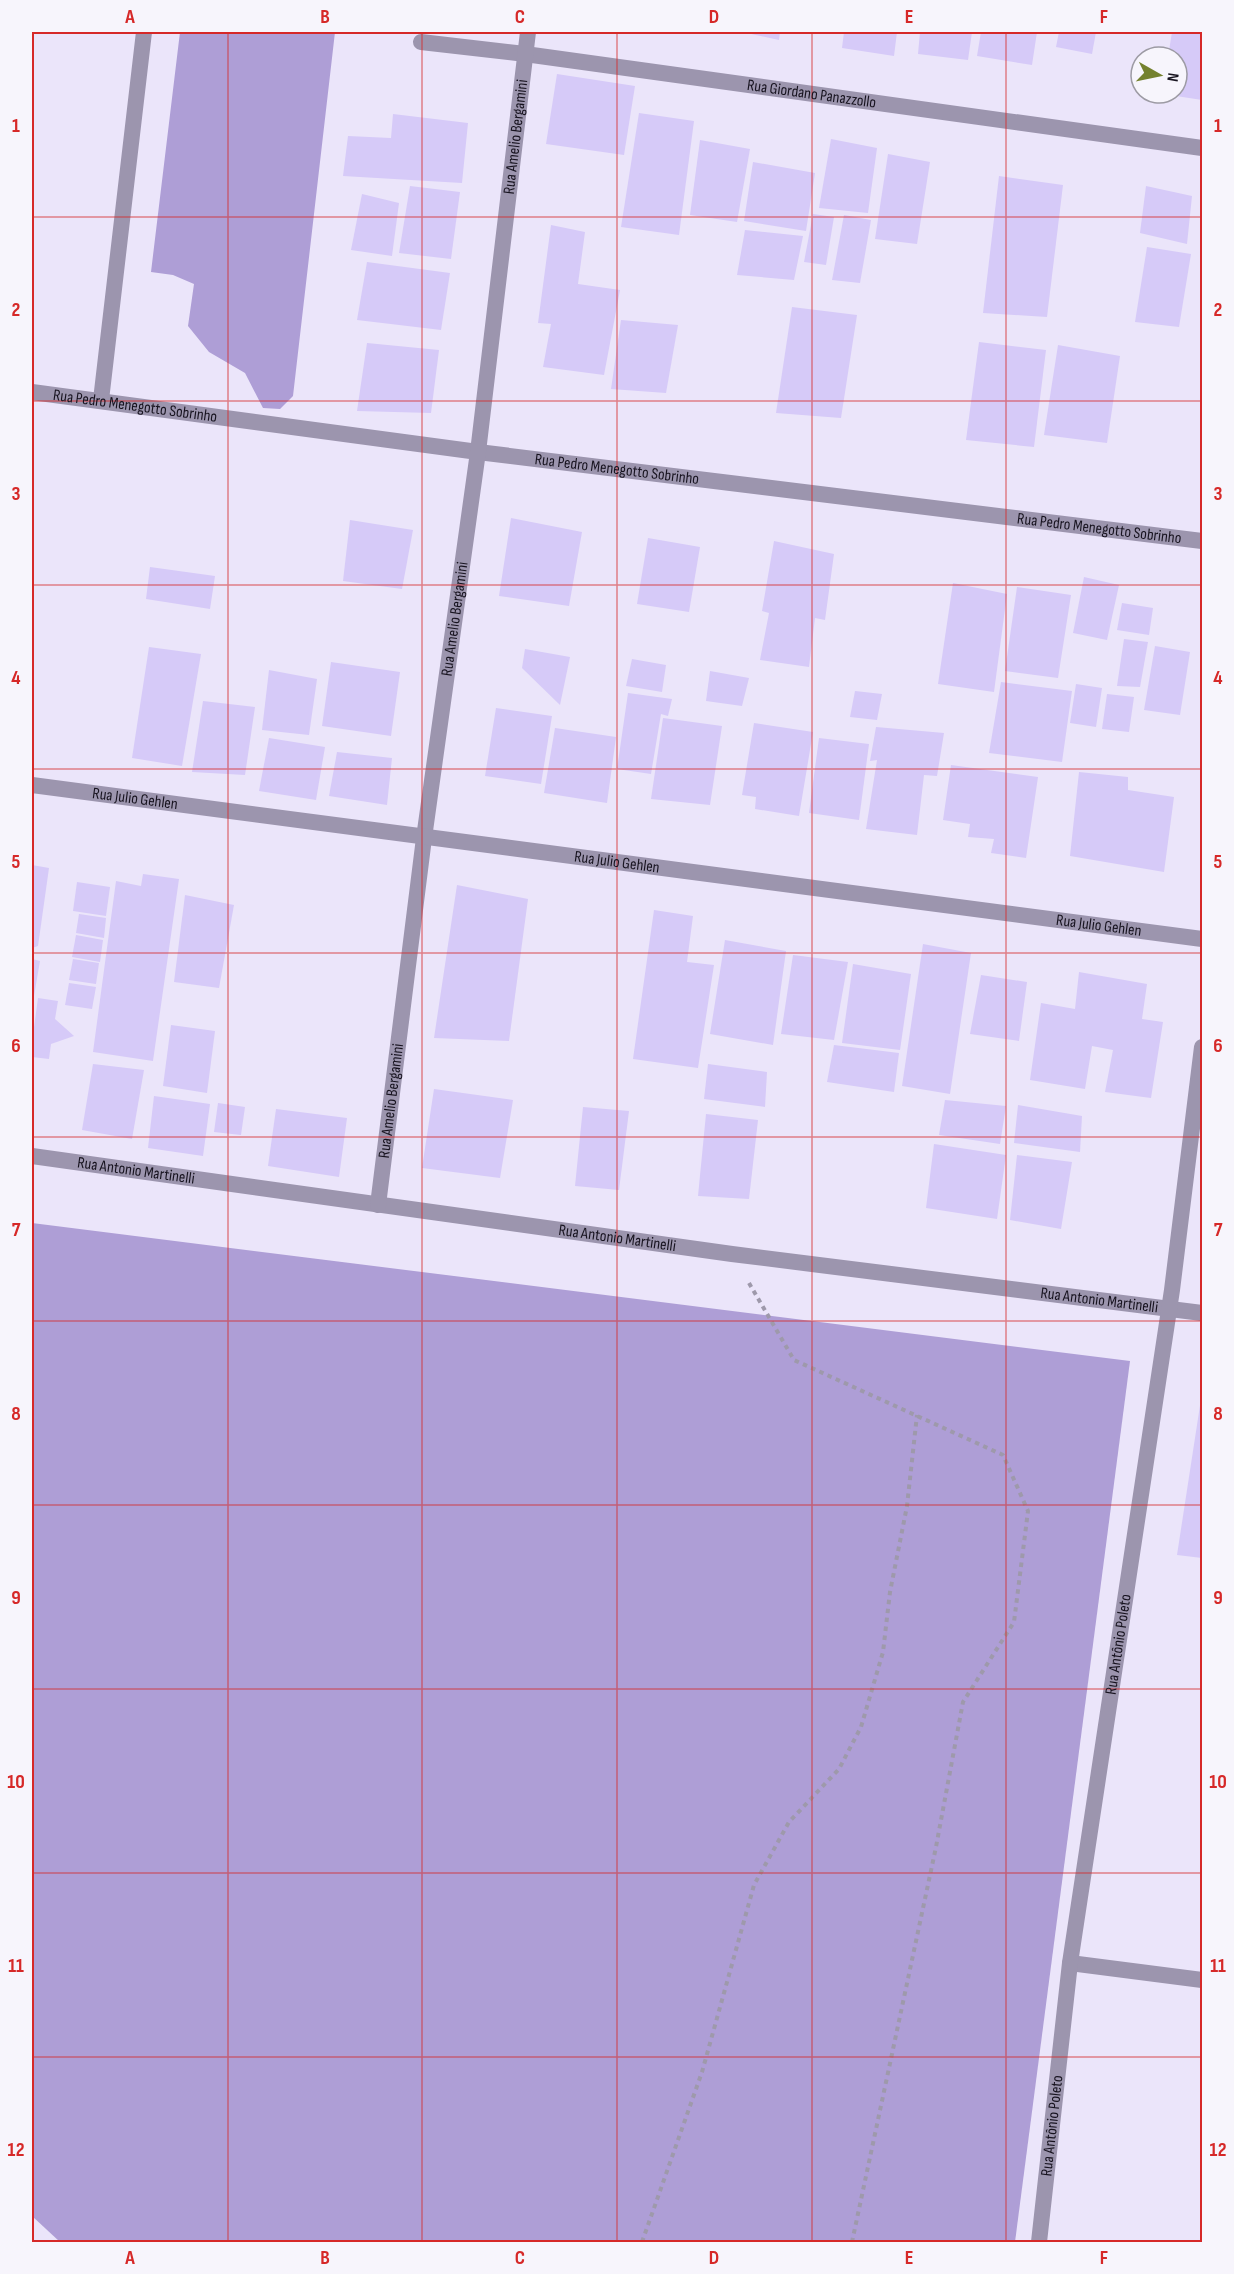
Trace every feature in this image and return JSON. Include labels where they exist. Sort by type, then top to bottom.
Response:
[{"type":"street","points":[[101,400],[144,32]]},
{"type":"street","name":"Rua Amelio Bergamini","points":[[378,1205],[424,838],[478,452],[528,32]]},
{"type":"street","name":"Rua Giordano Panazzollo","points":[[421,42],[525,54],[1203,148]]},
{"type":"street","name":"Rua Pedro Menegotto Sobrinho","points":[[32,392],[478,452],[1203,541]]},
{"type":"street","name":"Rua Julio Gehlen","points":[[32,785],[1203,939]]},
{"type":"street","name":"Rua Antônio Poleto","points":[[1039,2242],[1070,1963],[1170,1308],[1203,1047]]},
{"type":"street","name":"Rua Antonio Martinelli","points":[[32,1156],[732,1254],[1203,1313]]},
{"type":"street","points":[[1070,1963],[1203,1980]]},
{"type":"path","points":[[732,1254],[794,1360],[1003,1455],[1028,1511],[1014,1622],[963,1702],[934,1858],[852,2242]]},
{"type":"path","points":[[642,2242],[702,2072],[754,1885],[789,1822],[839,1769],[861,1727],[883,1652],[890,1592],[907,1506],[917,1415]]},
{"type":"shaded area","points":[[180,32],[335,32],[293,396],[280,409],[263,408],[245,373],[209,352],[188,326],[194,284],[173,275],[151,272]]},
{"type":"shaded area","points":[[32,1223],[1130,1361],[1015,2242],[60,2242],[32,2216]]},
{"type":"building","points":[[742,32],[780,32],[779,40]]},
{"type":"building","points":[[844,32],[897,32],[894,56],[842,48]]},
{"type":"building","points":[[920,32],[972,32],[968,60],[918,54]]},
{"type":"building","points":[[981,32],[1037,32],[1032,65],[977,56]]},
{"type":"building","points":[[1059,32],[1096,32],[1092,54],[1056,47]]},
{"type":"building","points":[[1172,32],[1202,32],[1202,100],[1189,98],[1189,45],[1170,45]]},
{"type":"building","points":[[557,74],[635,86],[624,155],[546,144]]},
{"type":"building","points":[[639,113],[694,121],[679,235],[621,227]]},
{"type":"building","points":[[393,114],[468,123],[462,183],[343,176],[348,136],[391,138]]},
{"type":"building","points":[[831,139],[877,148],[868,213],[819,208]]},
{"type":"building","points":[[700,140],[750,149],[737,222],[690,215]]},
{"type":"building","points":[[888,154],[930,162],[917,244],[875,239]]},
{"type":"building","points":[[753,162],[815,173],[806,231],[744,221]]},
{"type":"building","points":[[999,176],[1063,185],[1047,317],[983,313]]},
{"type":"building","points":[[410,186],[460,192],[451,259],[399,253]]},
{"type":"building","points":[[1146,186],[1192,196],[1187,244],[1140,233]]},
{"type":"building","points":[[362,194],[399,203],[392,256],[351,250]]},
{"type":"building","points":[[813,214],[834,217],[826,265],[804,262]]},
{"type":"building","points":[[844,215],[871,220],[860,283],[832,280]]},
{"type":"building","points":[[551,225],[585,232],[578,284],[620,290],[604,375],[543,367],[551,324],[538,323]]},
{"type":"building","points":[[745,230],[803,236],[794,280],[737,275]]},
{"type":"building","points":[[1147,247],[1191,254],[1179,327],[1135,322]]},
{"type":"building","points":[[367,262],[450,273],[441,330],[357,320]]},
{"type":"building","points":[[792,307],[857,315],[841,418],[776,413]]},
{"type":"building","points":[[621,320],[678,325],[666,393],[611,389]]},
{"type":"building","points":[[979,342],[1046,350],[1034,447],[966,440]]},
{"type":"building","points":[[367,343],[439,350],[431,413],[357,411]]},
{"type":"building","points":[[1058,345],[1120,356],[1107,443],[1044,435]]},
{"type":"building","points":[[511,518],[582,532],[569,606],[499,596]]},
{"type":"building","points":[[350,520],[413,530],[402,589],[343,581]]},
{"type":"building","points":[[648,538],[700,547],[689,612],[637,604]]},
{"type":"building","points":[[774,541],[834,554],[825,620],[815,618],[809,667],[760,660],[769,613],[762,611]]},
{"type":"building","points":[[150,567],[215,576],[210,609],[146,599]]},
{"type":"building","points":[[1084,577],[1119,585],[1107,640],[1073,633]]},
{"type":"building","points":[[953,583],[1007,594],[994,692],[938,684]]},
{"type":"building","points":[[1017,587],[1071,595],[1058,678],[1005,671]]},
{"type":"building","points":[[1122,603],[1153,608],[1149,635],[1117,630]]},
{"type":"building","points":[[1124,639],[1148,642],[1140,687],[1117,686]]},
{"type":"building","points":[[1155,646],[1190,652],[1180,715],[1144,710]]},
{"type":"building","points":[[149,647],[201,654],[182,766],[132,758]]},
{"type":"building","points":[[525,649],[570,657],[560,705],[522,668]]},
{"type":"building","points":[[632,659],[666,665],[662,692],[626,686]]},
{"type":"building","points":[[331,662],[400,672],[391,736],[322,726]]},
{"type":"building","points":[[269,670],[317,679],[309,735],[262,730]]},
{"type":"building","points":[[710,671],[749,678],[742,706],[706,701]]},
{"type":"building","points":[[1001,682],[1072,691],[1062,762],[989,753]]},
{"type":"building","points":[[1076,684],[1102,688],[1096,727],[1070,723]]},
{"type":"building","points":[[855,691],[882,694],[877,720],[850,717]]},
{"type":"building","points":[[628,693],[672,699],[668,716],[661,714],[651,774],[617,769]]},
{"type":"building","points":[[1107,694],[1134,697],[1129,732],[1102,729]]},
{"type":"building","points":[[203,701],[255,707],[245,775],[192,772]]},
{"type":"building","points":[[496,708],[552,716],[541,784],[485,776]]},
{"type":"building","points":[[663,718],[722,726],[710,805],[651,799]]},
{"type":"building","points":[[754,723],[813,732],[799,816],[755,809],[756,797],[742,795]]},
{"type":"building","points":[[876,727],[944,733],[937,776],[924,775],[917,835],[866,829],[877,760],[870,761]]},
{"type":"building","points":[[555,728],[616,737],[607,803],[544,793]]},
{"type":"building","points":[[269,738],[325,747],[316,800],[259,791]]},
{"type":"building","points":[[819,738],[869,744],[859,820],[809,813]]},
{"type":"building","points":[[337,752],[392,758],[387,805],[329,796]]},
{"type":"building","points":[[951,765],[1038,777],[1026,858],[991,853],[994,839],[968,837],[970,824],[943,820]]},
{"type":"building","points":[[1079,772],[1128,777],[1128,790],[1174,797],[1164,872],[1070,856]]},
{"type":"building","points":[[32,865],[49,868],[38,946],[32,948]]},
{"type":"building","points":[[143,874],[179,879],[153,1061],[93,1052],[116,881],[141,886]]},
{"type":"building","points":[[77,882],[110,887],[106,916],[73,911]]},
{"type":"building","points":[[457,885],[528,899],[509,1041],[434,1038]]},
{"type":"building","points":[[185,895],[234,905],[219,988],[174,982]]},
{"type":"building","points":[[654,910],[693,916],[687,962],[714,965],[698,1068],[633,1059]]},
{"type":"building","points":[[79,914],[106,918],[104,938],[76,933]]},
{"type":"building","points":[[76,935],[103,940],[100,962],[72,957]]},
{"type":"building","points":[[725,940],[786,951],[773,1045],[710,1034]]},
{"type":"building","points":[[923,944],[971,953],[950,1094],[902,1086]]},
{"type":"building","points":[[793,955],[848,962],[834,1040],[781,1034]]},
{"type":"building","points":[[32,959],[40,961],[34,996],[32,995]]},
{"type":"building","points":[[73,959],[99,963],[96,984],[69,980]]},
{"type":"building","points":[[853,964],[911,974],[900,1050],[842,1043]]},
{"type":"building","points":[[1079,972],[1147,984],[1142,1019],[1163,1022],[1151,1098],[1105,1092],[1113,1050],[1092,1046],[1085,1089],[1030,1080],[1041,1003],[1075,1009]]},
{"type":"building","points":[[981,975],[1027,982],[1019,1041],[970,1034]]},
{"type":"building","points":[[69,983],[96,987],[92,1009],[65,1005]]},
{"type":"building","points":[[38,998],[58,1001],[55,1019],[74,1036],[51,1044],[49,1059],[32,1057]]},
{"type":"building","points":[[171,1025],[215,1031],[207,1093],[163,1086]]},
{"type":"building","points":[[834,1045],[899,1053],[894,1092],[827,1082]]},
{"type":"building","points":[[93,1064],[144,1070],[132,1139],[82,1130]]},
{"type":"building","points":[[708,1064],[767,1072],[765,1107],[704,1099]]},
{"type":"building","points":[[434,1089],[513,1100],[500,1178],[422,1168]]},
{"type":"building","points":[[154,1096],[210,1104],[203,1156],[148,1148]]},
{"type":"building","points":[[945,1100],[1006,1106],[1000,1144],[939,1135]]},
{"type":"building","points":[[218,1103],[245,1107],[241,1135],[214,1132]]},
{"type":"building","points":[[1018,1105],[1082,1116],[1080,1152],[1014,1143]]},
{"type":"building","points":[[583,1107],[629,1111],[619,1190],[575,1186]]},
{"type":"building","points":[[276,1109],[347,1118],[339,1177],[268,1166]]},
{"type":"building","points":[[706,1114],[758,1120],[749,1199],[698,1196]]},
{"type":"building","points":[[934,1144],[1006,1155],[997,1219],[926,1208]]},
{"type":"building","points":[[1017,1155],[1072,1162],[1061,1229],[1010,1220]]},
{"type":"building","points":[[1202,1399],[1202,1558],[1177,1555]]}]
